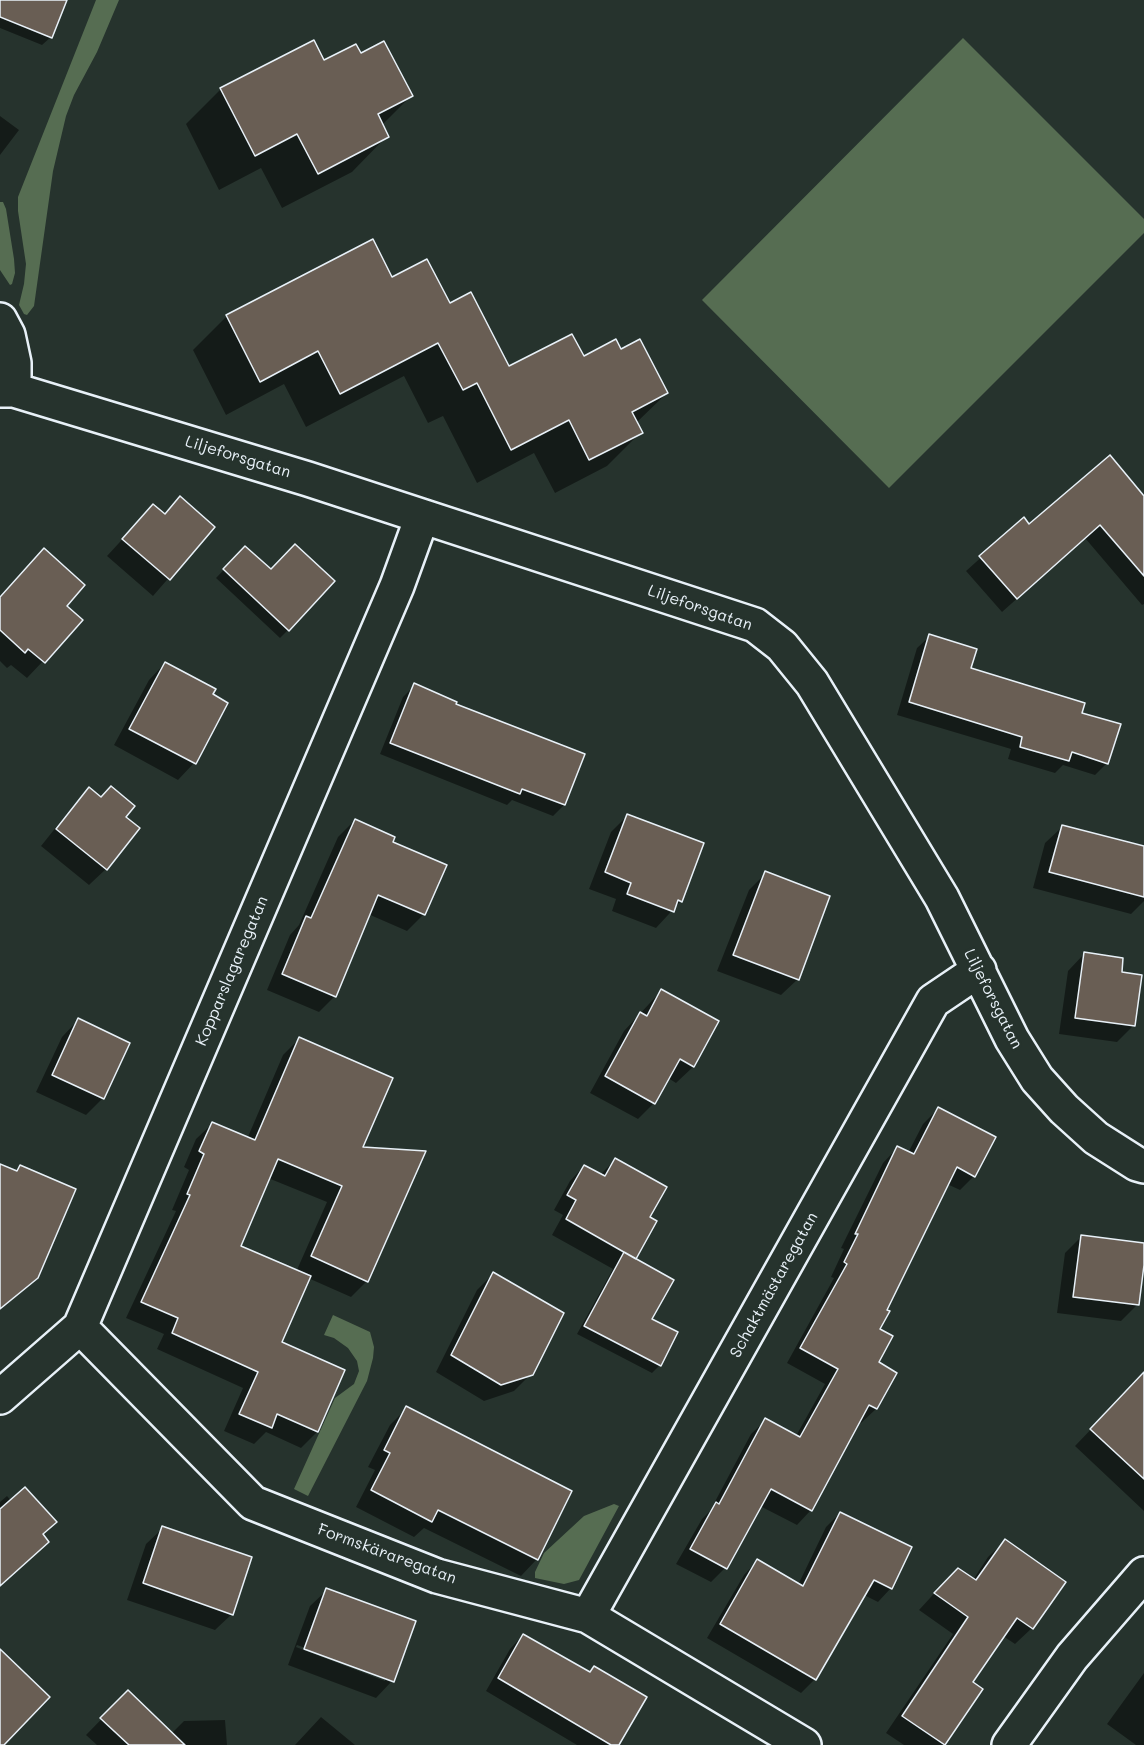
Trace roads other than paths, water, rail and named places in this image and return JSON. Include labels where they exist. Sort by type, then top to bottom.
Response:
[{"type":"street","points":[[0,320],[8,335],[14,363],[7,390]]},
{"type":"street","name":"Liljeforsgatan","points":[[7,390],[308,479],[755,625],[782,646],[812,683],[942,898],[1012,1039],[1037,1079],[1095,1138],[1144,1166]]},
{"type":"street","name":"Kopparslagaregatan","points":[[0,1397],[80,1327],[392,596],[422,517]]},
{"type":"street","name":"Schaktmästaregatan","points":[[588,1616],[933,1001],[979,970]]},
{"type":"street","name":"Formskäraregatan","points":[[80,1327],[253,1503],[436,1576],[588,1616],[804,1745]]},
{"type":"street","points":[[1010,1745],[1072,1657],[1144,1574]]}]
